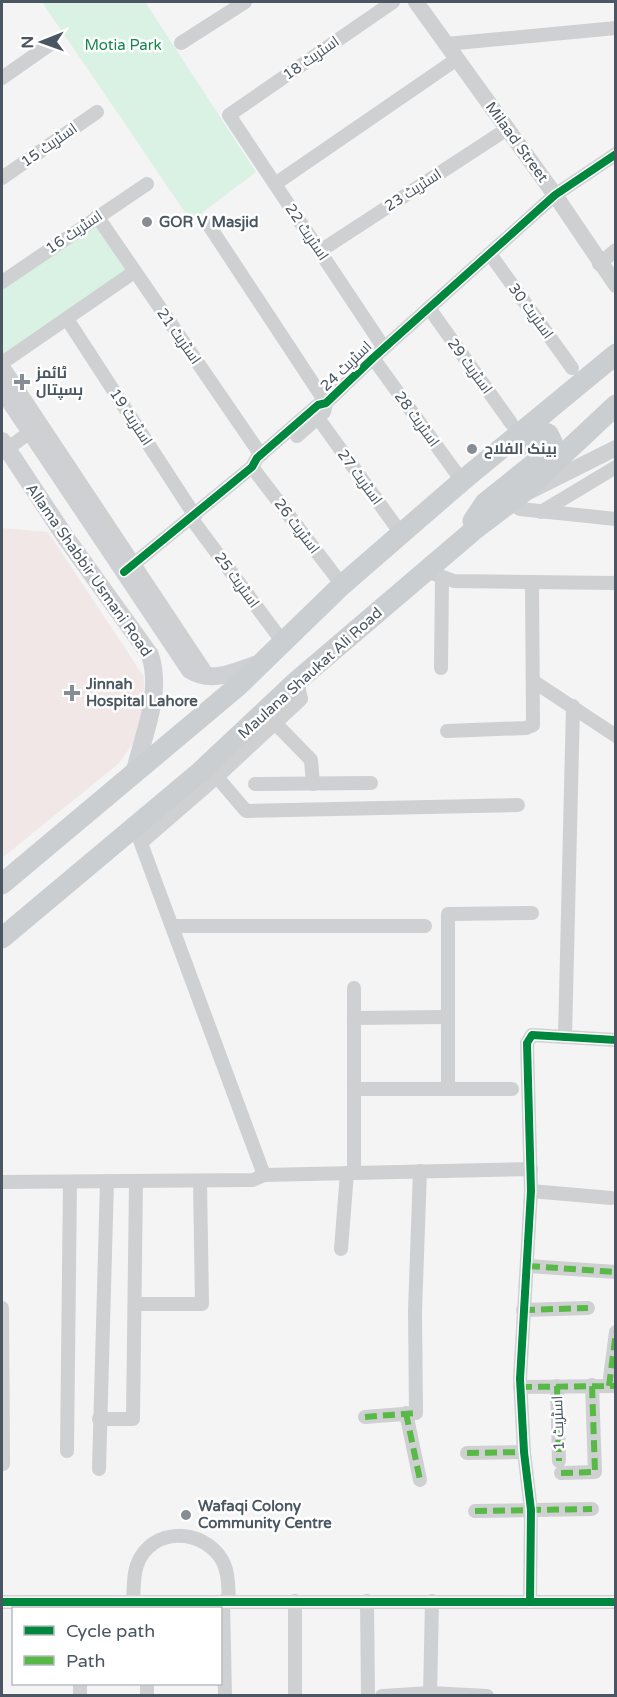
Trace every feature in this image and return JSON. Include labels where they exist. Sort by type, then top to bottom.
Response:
[{"type":"main road","points":[[2,884],[238,686],[258,664],[342,585],[615,354]]},
{"type":"main road","name":"Allama Shabbir Usmani Road","points":[[2,389],[30,432],[129,568],[190,670],[209,676],[225,675],[258,664]]},
{"type":"main road","name":"Maulana Shaukat Ali Road","points":[[2,938],[138,835],[200,772],[297,681],[434,575],[460,542],[515,499],[615,405]]},
{"type":"main road","points":[[460,542],[485,503],[546,454],[550,447],[550,437],[545,432],[534,435],[485,470],[469,476]]},
{"type":"main road","name":"Allama Shabbir Usmani Road","points":[[3,448],[150,655],[154,674],[152,696],[134,775]]},
{"type":"street","points":[[181,43],[245,2]]},
{"type":"street","name":"اسٹریٹ 18","points":[[229,115],[393,2]]},
{"type":"street","name":"Milaad Street","points":[[416,2],[555,195],[615,285]]},
{"type":"street","points":[[446,44],[615,28]]},
{"type":"street","points":[[2,78],[52,43]]},
{"type":"street","points":[[275,183],[457,59]]},
{"type":"street","name":"اسٹریٹ 15","points":[[2,178],[97,112]]},
{"type":"street","name":"اسٹریٹ 22","points":[[229,115],[384,348]]},
{"type":"street","name":"اسٹریٹ 23","points":[[320,251],[507,129]]},
{"type":"street","name":"اسٹریٹ 24","points":[[252,467],[262,466],[318,418],[324,412],[326,404],[373,358],[555,195],[615,154]]},
{"type":"street","name":"اسٹریٹ 16","points":[[2,282],[147,184]]},
{"type":"street","name":"اسٹریٹ 21","points":[[97,216],[261,455]]},
{"type":"street","points":[[208,224],[326,404]]},
{"type":"street","points":[[599,264],[615,250]]},
{"type":"street","name":"اسٹریٹ 30","points":[[490,254],[572,368]]},
{"type":"street","points":[[129,568],[2,364],[134,272]]},
{"type":"street","name":"اسٹریٹ 29","points":[[429,308],[511,423]]},
{"type":"street","name":"اسٹریٹ 19","points":[[67,319],[193,517]]},
{"type":"street","name":"اسٹریٹ 28","points":[[373,358],[469,476]]},
{"type":"street","name":"اسٹریٹ 24","points":[[129,568],[252,467],[261,455],[318,405],[326,404]]},
{"type":"street","name":"اسٹریٹ 27","points":[[318,418],[402,535]]},
{"type":"street","points":[[3,448],[30,432]]},
{"type":"street","points":[[615,448],[515,499],[520,509],[615,519]]},
{"type":"street","name":"اسٹریٹ 26","points":[[252,467],[342,585]]},
{"type":"street","points":[[541,512],[615,467]]},
{"type":"street","name":"اسٹریٹ 25","points":[[193,517],[282,641]]},
{"type":"street","points":[[441,668],[434,575],[532,582],[615,583]]},
{"type":"street","points":[[447,731],[526,728],[533,725],[532,582]]},
{"type":"street","points":[[264,1175],[138,835],[217,777],[276,724],[301,699],[297,681]]},
{"type":"street","points":[[533,681],[615,736]]},
{"type":"street","points":[[565,1037],[573,706]]},
{"type":"street","points":[[276,724],[311,760],[313,784]]},
{"type":"street","points":[[217,777],[246,811],[518,805]]},
{"type":"street","points":[[255,784],[371,783]]},
{"type":"street","points":[[448,1089],[448,914],[532,913]]},
{"type":"street","points":[[173,926],[425,926]]},
{"type":"street","points":[[341,1249],[351,1173],[354,988]]},
{"type":"street","points":[[354,1018],[447,1017]]},
{"type":"street","points":[[530,1602],[531,1510],[524,1452],[520,1387],[531,1191],[527,1043],[532,1035],[615,1040]]},
{"type":"street","points":[[354,1089],[512,1089]]},
{"type":"street","points":[[2,1182],[253,1180],[264,1175],[531,1169]]},
{"type":"street","points":[[364,1416],[416,1413],[415,1311],[420,1171]]},
{"type":"street","points":[[99,1469],[107,1181]]},
{"type":"street","points":[[99,1419],[133,1419],[136,1181]]},
{"type":"street","points":[[135,1304],[202,1304],[200,1181]]},
{"type":"street","points":[[67,1451],[70,1182]]},
{"type":"street","points":[[531,1191],[611,1198]]},
{"type":"street","points":[[528,1266],[615,1272]]},
{"type":"street","points":[[2,1308],[3,1464]]},
{"type":"street","points":[[523,1310],[588,1308]]},
{"type":"street","points":[[520,1387],[612,1386],[615,1332]]},
{"type":"street","name":"اسٹریٹ 1","points":[[557,1386],[560,1467],[595,1472],[592,1385]]},
{"type":"street","points":[[406,1413],[420,1480]]},
{"type":"street","points":[[467,1453],[524,1452]]},
{"type":"street","points":[[475,1511],[592,1509]]},
{"type":"street","points":[[142,1604],[138,1563],[145,1551],[158,1540],[175,1535],[193,1537],[211,1547],[223,1561],[228,1578],[225,1695]]},
{"type":"street","points":[[2,1602],[79,1605],[226,1601],[615,1602]]},
{"type":"street","points":[[295,1601],[295,1695]]},
{"type":"street","points":[[367,1601],[368,1695]]},
{"type":"street","points":[[430,1694],[432,1601]]},
{"type":"street","points":[[382,1695],[487,1695]]},
{"type":"shaded area","name":"Jinnah Hospital Lahore","points":[[2,528],[48,532],[144,677],[143,710],[134,742],[118,764],[2,858]]},
{"type":"green space","name":"Motia Park","points":[[42,2],[145,2],[256,172],[191,221]]},
{"type":"green space","points":[[96,221],[128,271],[2,356],[2,285]]},
{"type":"marked path","points":[[528,1266],[616,1272]]},
{"type":"marked path","points":[[523,1310],[588,1308]]},
{"type":"marked path","points":[[609,1386],[616,1332]]},
{"type":"marked path","points":[[561,1473],[595,1472],[592,1385]]},
{"type":"marked path","points":[[557,1386],[559,1461]]},
{"type":"marked path","points":[[520,1387],[616,1386]]},
{"type":"marked path","points":[[406,1413],[420,1480]]},
{"type":"marked path","points":[[365,1417],[416,1413]]},
{"type":"marked path","points":[[467,1453],[524,1452]]},
{"type":"marked path","points":[[475,1511],[592,1509]]},
{"type":"cycle path","points":[[124,572],[252,467],[257,458],[318,405],[326,403],[555,195],[616,154]]},
{"type":"cycle path","points":[[530,1602],[531,1510],[524,1452],[520,1379],[531,1191],[527,1043],[532,1035],[616,1040]]},
{"type":"cycle path","points":[[2,1602],[616,1602]]},
{"type":"place","name":"GOR V Masjid","points":[[147,222]]},
{"type":"place","name":"ٹائمز ہسپتال","points":[[22,382]]},
{"type":"place","name":"بینک الفلاح","points":[[472,449]]},
{"type":"place","name":"Jinnah Hospital Lahore","points":[[72,693]]},
{"type":"place","name":"Wafaqi Colony Community Centre","points":[[186,1515]]}]
